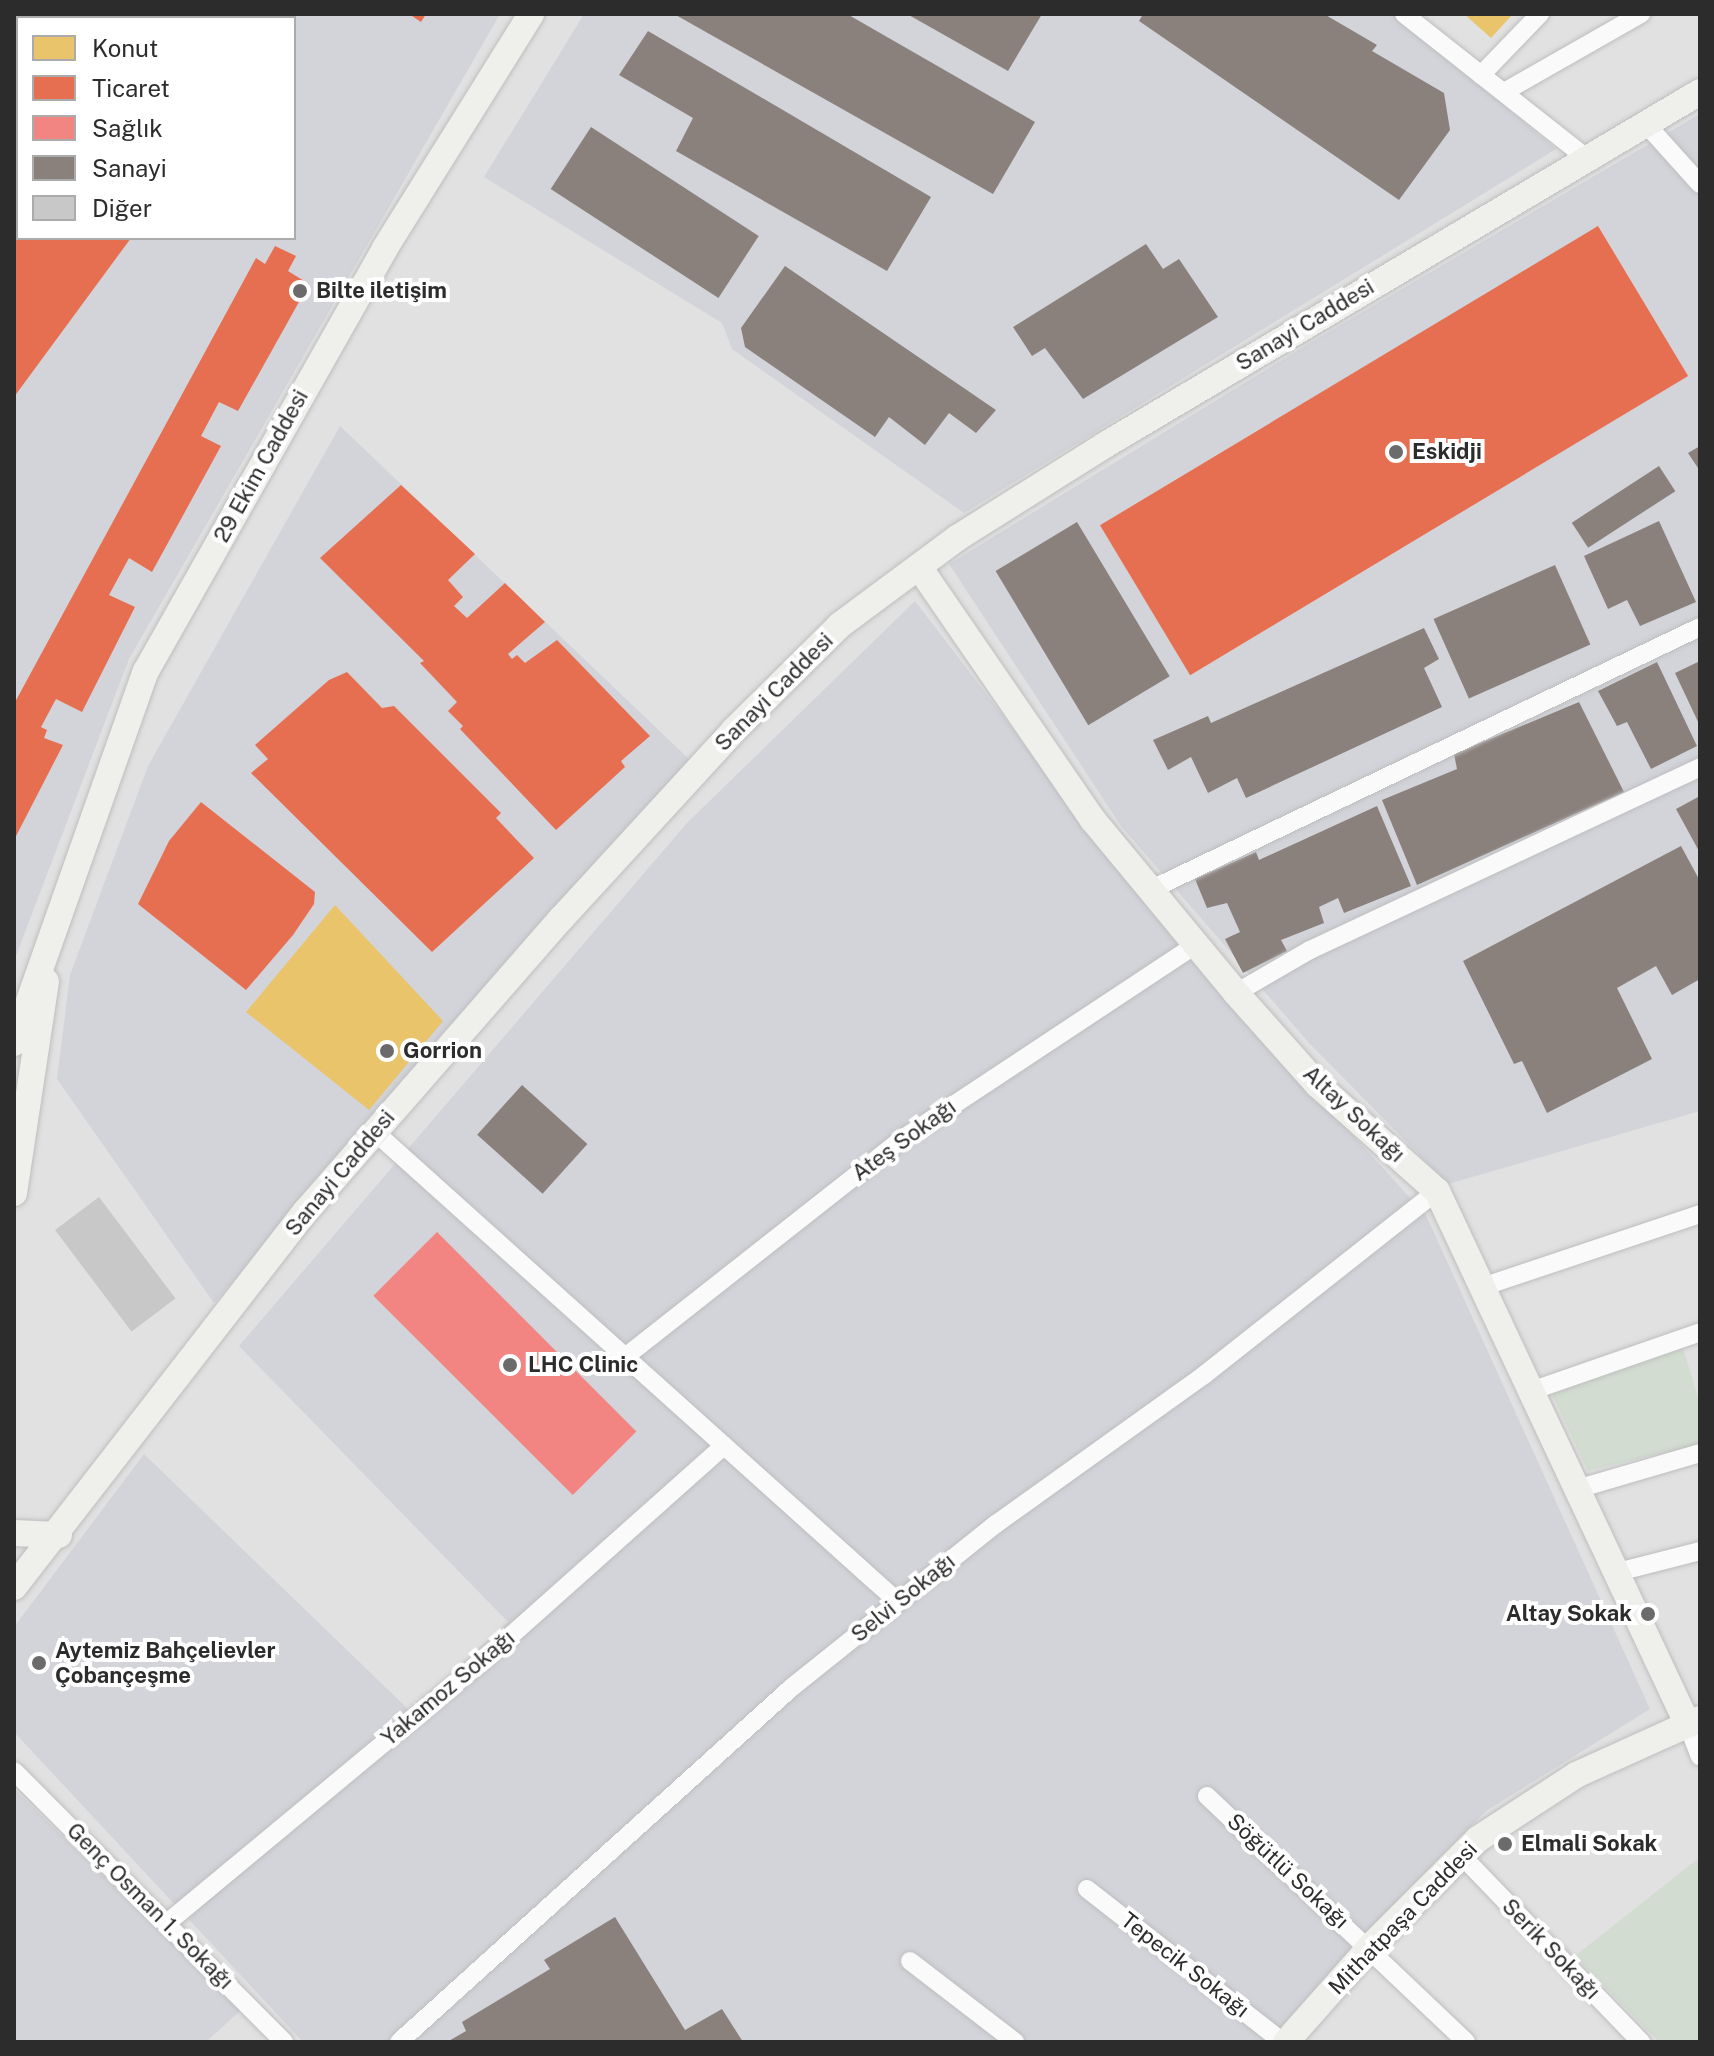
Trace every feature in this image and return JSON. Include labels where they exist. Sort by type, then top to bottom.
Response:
[{"type":"main road","name":"29 Ekim Caddesi","points":[[14,1043],[146,671],[385,248],[531,14]]},
{"type":"main road","name":"Sanayi Caddesi","points":[[14,1587],[59,1535],[170,1385],[375,1132],[734,730],[840,625],[919,567],[1105,445],[1585,157],[1700,92]]},
{"type":"main road","name":"Altay Sokağı","points":[[919,567],[1093,820],[1198,943],[1236,993],[1318,1085],[1437,1191],[1614,1573],[1694,1721]]},
{"type":"main road","name":"29 Ekim Caddesi","points":[[14,1193],[50,946]]},
{"type":"main road","points":[[14,1533],[59,1535]]},
{"type":"main road","name":"Mithatpaşa Caddesi","points":[[1285,2042],[1370,1947],[1461,1855],[1576,1775],[1694,1721]]},
{"type":"street","points":[[1404,14],[1585,157]]},
{"type":"street","points":[[1481,75],[1540,14]]},
{"type":"street","points":[[1504,92],[1641,14]]},
{"type":"street","points":[[1645,123],[1700,184]]},
{"type":"street","points":[[1152,889],[1700,627]]},
{"type":"street","points":[[1236,993],[1310,950],[1700,767]]},
{"type":"street","name":"Ateş Sokağı","points":[[625,1357],[899,1141],[1198,943]]},
{"type":"street","points":[[375,1132],[898,1602]]},
{"type":"street","name":"Selvi Sokağı","points":[[399,2042],[642,1819],[898,1602],[996,1524],[1204,1375],[1437,1191]]},
{"type":"street","points":[[1482,1287],[1700,1214]]},
{"type":"street","points":[[1531,1391],[1700,1332]]},
{"type":"street","name":"Yakamoz Sokağı","points":[[167,1923],[479,1664],[724,1446]]},
{"type":"street","points":[[1577,1489],[1700,1453]]},
{"type":"street","points":[[1614,1573],[1700,1551]]},
{"type":"street","points":[[1694,1721],[1700,1757]]},
{"type":"street","name":"Genç Osman 1. Sokağı","points":[[14,1771],[284,2042]]},
{"type":"street","name":"Söğütlü Sokağı","points":[[1207,1796],[1370,1947],[1466,2042]]},
{"type":"street","name":"Serik Sokağı","points":[[1461,1855],[1641,2042]]},
{"type":"street","name":"Tepecik Sokağı","points":[[1087,1889],[1285,2042]]},
{"type":"street","points":[[910,1961],[1015,2042]]},
{"type":"shaded area","points":[[14,14],[500,14],[129,659],[14,961]]},
{"type":"shaded area","points":[[584,14],[1395,14],[1556,149],[964,513],[732,349],[722,323],[484,177]]},
{"type":"shaded area","points":[[1700,114],[1700,1111],[1448,1184],[1309,1043],[1121,826],[949,564],[1310,343]]},
{"type":"shaded area","points":[[340,426],[691,761],[214,1303],[57,1079],[70,975],[148,766]]},
{"type":"shaded area","points":[[915,601],[1176,942],[1426,1215],[1650,1709],[1486,1811],[1374,1924],[1270,2042],[303,2042],[14,1732],[14,1627],[144,1454],[409,1710],[508,1622],[239,1346],[687,823]]},
{"type":"shaded area","points":[[1683,1348],[1700,1404],[1700,1444],[1588,1471],[1551,1392]]},
{"type":"shaded area","points":[[14,1789],[241,2010],[206,2042],[14,2042]]},
{"type":"shaded area","points":[[1700,1857],[1700,2042],[1659,2042],[1575,1956]]},
{"type":"building: Konut","points":[[1464,14],[1513,14],[1491,38]]},
{"type":"building: Konut","points":[[335,905],[443,1021],[369,1110],[246,1012]]},
{"type":"building: Ticaret","points":[[14,14],[196,14],[16,16],[16,240],[130,240],[14,397]]},
{"type":"building: Ticaret","points":[[409,14],[426,14],[421,22]]},
{"type":"building: Ticaret","name":"Eskidji","points":[[1598,226],[1688,376],[1190,675],[1100,525]]},
{"type":"building: Ticaret","points":[[275,246],[296,256],[288,271],[309,284],[238,411],[219,402],[201,436],[221,446],[152,572],[129,558],[109,595],[135,607],[82,712],[56,699],[41,727],[47,730],[44,738],[63,745],[14,840],[14,704],[256,258],[265,264]]},
{"type":"building: Ticaret","points":[[401,485],[475,554],[448,580],[463,597],[454,606],[467,618],[505,583],[545,622],[508,654],[512,659],[517,655],[525,663],[557,640],[650,736],[621,761],[625,767],[556,830],[460,729],[463,726],[448,711],[457,702],[420,663],[424,661],[320,558]]},
{"type":"building: Ticaret","points":[[347,672],[382,708],[394,706],[501,813],[496,818],[534,858],[432,952],[251,773],[268,759],[255,745],[329,680]]},
{"type":"building: Ticaret","points":[[201,802],[315,892],[314,904],[293,935],[246,990],[138,904],[169,841]]},
{"type":"building: Sağlık","name":"LHC Clinic","points":[[437,1232],[636,1431],[573,1495],[373,1296]]},
{"type":"building: Sanayi","points":[[674,14],[847,14],[1035,122],[993,194]]},
{"type":"building: Sanayi","points":[[907,14],[1042,14],[1008,71]]},
{"type":"building: Sanayi","points":[[1143,14],[1324,14],[1377,45],[1372,51],[1444,93],[1450,130],[1399,200],[1139,21]]},
{"type":"building: Sanayi","points":[[648,31],[931,197],[887,271],[676,151],[693,118],[619,75]]},
{"type":"building: Sanayi","points":[[591,127],[759,236],[718,298],[551,189]]},
{"type":"building: Sanayi","points":[[1146,244],[1163,269],[1179,259],[1218,317],[1083,399],[1045,348],[1032,356],[1013,327]]},
{"type":"building: Sanayi","points":[[785,266],[996,410],[976,433],[949,413],[925,445],[889,417],[875,437],[745,347],[741,328]]},
{"type":"building: Sanayi","points":[[1700,446],[1700,471],[1688,453]]},
{"type":"building: Sanayi","points":[[1659,466],[1675,491],[1588,548],[1572,523]]},
{"type":"building: Sanayi","points":[[1659,521],[1696,602],[1640,626],[1627,600],[1608,609],[1584,556]]},
{"type":"building: Sanayi","points":[[1077,522],[1170,676],[1088,725],[996,571]]},
{"type":"building: Sanayi","points":[[1555,565],[1590,644],[1469,699],[1433,619]]},
{"type":"building: Sanayi","points":[[1424,628],[1439,659],[1424,668],[1442,707],[1246,798],[1237,778],[1208,793],[1191,757],[1168,770],[1153,740],[1208,716],[1211,723]]},
{"type":"building: Sanayi","points":[[1700,661],[1700,726],[1675,673]]},
{"type":"building: Sanayi","points":[[1657,662],[1697,746],[1651,769],[1627,722],[1617,726],[1598,691]]},
{"type":"building: Sanayi","points":[[1579,702],[1624,792],[1417,885],[1382,800],[1457,769],[1454,754]]},
{"type":"building: Sanayi","points":[[1700,796],[1700,853],[1676,809]]},
{"type":"building: Sanayi","points":[[1377,806],[1411,886],[1344,913],[1338,898],[1319,907],[1324,923],[1281,940],[1287,951],[1243,973],[1225,939],[1240,932],[1227,903],[1207,908],[1195,879],[1256,852],[1259,860]]},
{"type":"building: Sanayi","points":[[1681,846],[1700,881],[1700,979],[1672,995],[1656,966],[1617,988],[1652,1059],[1547,1113],[1522,1061],[1514,1064],[1463,961]]},
{"type":"building: Sanayi","points":[[522,1085],[587,1144],[543,1194],[477,1135]]},
{"type":"building: Sanayi","points":[[615,1917],[685,2030],[722,2009],[743,2042],[447,2042],[466,2031],[462,2022],[550,1969],[544,1960]]},
{"type":"building: Diğer","points":[[99,1197],[175,1298],[132,1332],[55,1230]]},
{"type":"place","name":"Bilte iletişim","points":[[300,291]]},
{"type":"place","name":"Eskidji","points":[[1396,452]]},
{"type":"place","name":"Gorrion","points":[[387,1051]]},
{"type":"place","name":"LHC Clinic","points":[[510,1365]]},
{"type":"place","name":"Altay Sokak","points":[[1648,1614]]},
{"type":"place","name":"Aytemiz Bahçelievler Çobançeşme","points":[[39,1663]]},
{"type":"place","name":"Elmali Sokak","points":[[1505,1844]]}]
